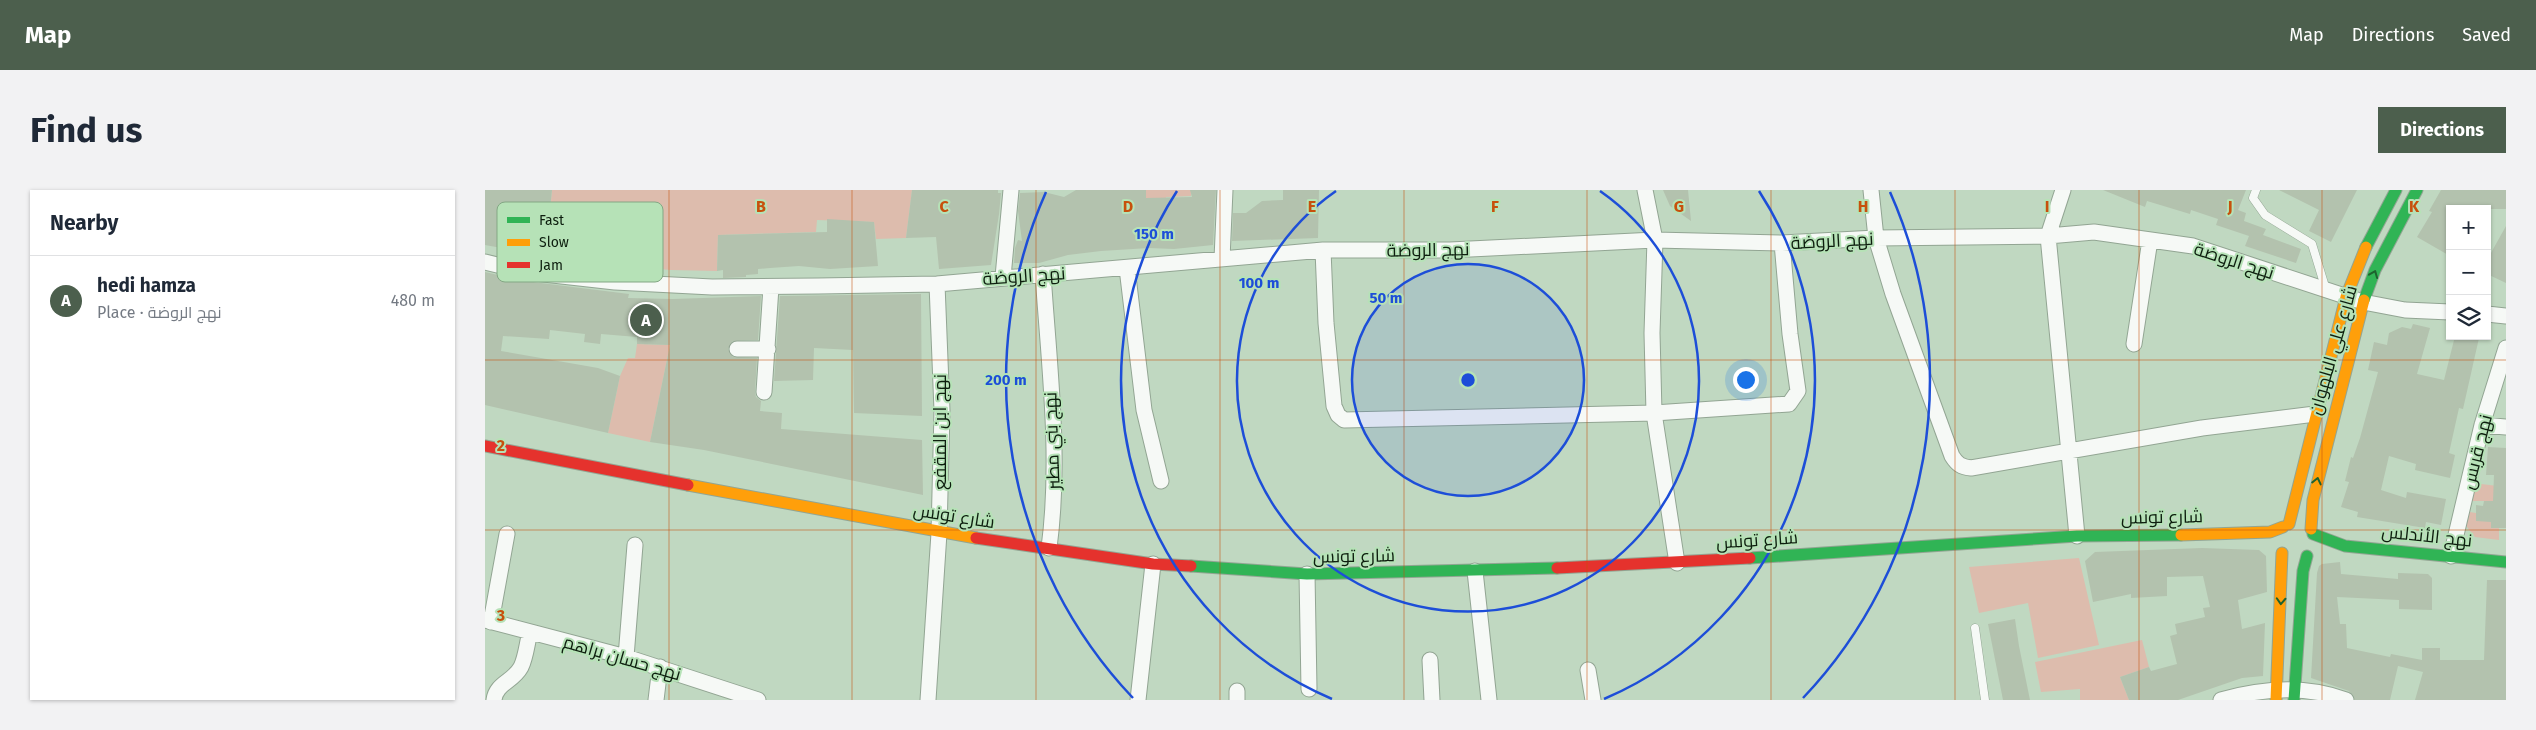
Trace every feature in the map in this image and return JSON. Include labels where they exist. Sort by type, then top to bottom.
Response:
[{"type":"main road","name":"شارع علي البلهوان","points":[[2286,526],[2346,297],[2358,264],[2396,190]]},
{"type":"main road","name":"شارع علي البلهوان","points":[[2312,532],[2315,491],[2363,302],[2375,270],[2412,192]]},
{"type":"main road","name":"شارع تونس","points":[[485,446],[939,533],[1153,564],[1307,574],[1475,571],[1677,562],[2077,536],[2269,532],[2286,526]]},
{"type":"main road","points":[[2277,695],[2281,552],[2277,541],[2286,526],[2301,523],[2312,532],[2314,546],[2303,571],[2294,695]]},
{"type":"main road","name":"نهج الأندلس","points":[[2312,532],[2345,546],[2506,562]]},
{"type":"main road","name":"شارع تونس","points":[[2232,534],[2266,542],[2281,552]]},
{"type":"main road","name":"نهج الأندلس","points":[[2309,554],[2345,546]]},
{"type":"main road","points":[[2281,552],[2297,560],[2309,554]]},
{"type":"street","points":[[1003,277],[1011,190]]},
{"type":"street","points":[[1221,259],[1225,190]]},
{"type":"street","points":[[1645,190],[1655,240],[1652,333],[1654,413],[1677,562]]},
{"type":"street","points":[[1871,190],[1875,238],[1893,294],[1955,462],[1963,467],[1971,468],[2201,428],[2315,414]]},
{"type":"street","points":[[2063,190],[2048,236],[2077,536]]},
{"type":"street","name":"نهج الروضة","points":[[615,282],[771,287],[937,284],[1323,250],[1449,250],[1655,240],[1782,243],[1875,238],[2048,236],[2094,232],[2193,246],[2363,302],[2405,310],[2446,312]]},
{"type":"street","points":[[2134,344],[2150,240]]},
{"type":"street","points":[[1323,250],[1326,323],[1334,406],[1338,415],[1345,420],[1654,413],[1789,404],[1798,391],[1790,334],[1782,243]]},
{"type":"street","points":[[1127,268],[1144,410],[1161,481]]},
{"type":"street","name":"نهج بني مطير","points":[[1043,274],[1054,475],[1054,513],[1049,548]]},
{"type":"street","name":"نهج ابن المقفع","points":[[928,700],[939,533],[942,411],[937,284]]},
{"type":"street","points":[[764,392],[771,287]]},
{"type":"street","points":[[2491,314],[2506,316]]},
{"type":"street","name":"نهج قربس","points":[[2451,556],[2483,425],[2506,348]]},
{"type":"street","points":[[737,349],[768,349]]},
{"type":"street","points":[[2483,425],[2506,427]]},
{"type":"street","points":[[488,621],[507,534]]},
{"type":"street","points":[[626,657],[635,545]]},
{"type":"street","points":[[1138,700],[1153,564]]},
{"type":"street","points":[[1475,571],[1489,700]]},
{"type":"street","points":[[1307,574],[1309,689]]},
{"type":"street","name":"نهج حسان براهم","points":[[488,621],[626,657],[758,700]]},
{"type":"street","points":[[494,700],[495,692],[500,686],[511,681],[521,667],[530,632]]},
{"type":"street","points":[[1431,660],[1432,700]]},
{"type":"street","points":[[656,700],[660,667]]},
{"type":"street","points":[[1588,670],[1593,700]]},
{"type":"street","points":[[2221,700],[2251,693],[2294,695],[2317,692],[2346,700]]},
{"type":"lane","points":[[2256,190],[2253,198],[2265,215],[2312,244],[2327,291]]},
{"type":"lane","points":[[1975,628],[1985,700]]},
{"type":"shaded area","points":[[552,190],[912,190],[906,238],[876,239],[874,222],[817,220],[816,232],[718,235],[717,271],[663,269],[663,202],[551,202]]},
{"type":"shaded area","points":[[1145,190],[1191,190],[1191,196],[1166,197],[1166,205],[1147,205]]},
{"type":"shaded area","points":[[637,344],[670,345],[650,442],[608,433],[620,376],[628,358],[635,358]]},
{"type":"shaded area","points":[[2473,483],[2506,487],[2493,501],[2471,501],[2470,512],[2476,513],[2491,522],[2491,528],[2499,528],[2499,540],[2475,537],[2467,527],[2467,512]]},
{"type":"shaded area","points":[[2079,558],[2099,645],[2038,658],[2028,603],[1979,613],[1969,567]]},
{"type":"shaded area","points":[[2142,640],[2149,667],[2120,677],[2129,700],[2080,700],[2080,689],[2041,692],[2035,662]]},
{"type":"building","points":[[485,190],[552,190],[551,202],[497,202],[497,247],[485,245]]},
{"type":"building","points":[[912,190],[998,190],[998,193],[1001,193],[991,265],[939,269],[936,237],[906,238]]},
{"type":"building","points":[[1076,190],[1146,190],[1146,198],[1192,197],[1190,190],[1216,190],[1213,245],[1174,249],[1149,248],[1101,251],[1068,255],[1039,263],[1014,263],[1015,248],[1018,240],[1022,241],[1018,211],[1020,193],[1044,192],[1064,197]]},
{"type":"building","points":[[1283,190],[1319,190],[1318,238],[1232,241],[1233,213],[1246,213],[1262,201],[1283,200]]},
{"type":"building","points":[[1663,190],[1688,190],[1691,221],[1670,206]]},
{"type":"building","points":[[2103,190],[2246,190],[2238,210],[2246,213],[2244,221],[2266,229],[2263,235],[2301,249],[2296,263],[2245,246],[2249,236],[2216,225],[2218,219],[2191,210],[2190,214],[2147,201],[2145,207]]},
{"type":"building","points":[[2279,190],[2357,190],[2331,242],[2309,231],[2319,210]]},
{"type":"building","points":[[2441,190],[2506,190],[2506,209],[2491,209],[2491,205],[2446,205],[2446,254],[2417,237],[2432,212],[2429,211]]},
{"type":"building","points":[[827,219],[874,222],[878,266],[830,269],[799,266],[770,268],[758,269],[758,274],[746,275],[746,277],[723,278],[723,270],[717,271],[718,235],[827,232]]},
{"type":"building","points":[[2506,226],[2506,283],[2491,276],[2491,253]]},
{"type":"building","points":[[485,272],[497,275],[497,282],[533,282],[629,294],[628,298],[673,299],[761,296],[758,340],[733,341],[728,349],[733,357],[757,358],[755,392],[756,397],[761,401],[760,411],[782,413],[781,429],[922,440],[923,495],[704,450],[650,442],[670,345],[637,344],[637,337],[601,334],[600,344],[584,342],[585,334],[550,330],[549,339],[503,336],[501,351],[598,368],[620,376],[608,433],[485,405]]},
{"type":"building","points":[[921,294],[922,416],[854,413],[853,350],[814,348],[813,380],[774,381],[780,296]]},
{"type":"building","points":[[2413,324],[2430,328],[2417,374],[2444,380],[2454,340],[2479,340],[2463,409],[2459,408],[2449,453],[2455,455],[2450,478],[2415,470],[2416,464],[2389,456],[2381,490],[2406,498],[2407,492],[2446,499],[2441,525],[2426,522],[2425,528],[2357,517],[2358,512],[2341,507],[2349,482],[2345,481],[2351,457],[2353,458],[2360,438],[2378,372],[2368,370],[2374,342],[2387,345],[2389,333],[2402,327],[2411,329]]},
{"type":"building","points":[[2488,447],[2506,448],[2506,528],[2491,528],[2491,522],[2476,521],[2476,505],[2483,506],[2484,501],[2493,501],[2494,475],[2486,475]]},
{"type":"building","points":[[2202,548],[2259,550],[2266,556],[2267,592],[2238,600],[2242,629],[2265,623],[2263,676],[2242,678],[2178,700],[2129,700],[2120,677],[2149,667],[2151,671],[2177,664],[2170,636],[2177,634],[2175,624],[2205,617],[2203,608],[2210,607],[2203,576],[2167,577],[2167,596],[2131,598],[2131,594],[2093,602],[2085,561],[2095,552]]},
{"type":"building","points":[[2340,562],[2341,574],[2398,579],[2398,573],[2428,574],[2432,578],[2432,610],[2399,609],[2399,600],[2337,597],[2340,624],[2346,624],[2347,648],[2390,657],[2391,654],[2422,660],[2422,648],[2440,648],[2440,660],[2484,660],[2487,580],[2506,580],[2506,700],[2415,700],[2423,672],[2398,666],[2390,700],[2355,700],[2349,691],[2311,678],[2317,573],[2319,566],[2322,564]]},
{"type":"building","points":[[2015,619],[2030,700],[2003,700],[1988,624]]},
{"type":"traffic: fast","points":[[2366,247],[2396,190]]},
{"type":"traffic: fast","points":[[2364,300],[2375,270],[2417,190]]},
{"type":"traffic: fast","points":[[2313,534],[2345,546],[2506,562]]},
{"type":"traffic: fast","points":[[1750,558],[2077,536],[2181,535]]},
{"type":"traffic: fast","points":[[2294,700],[2303,571],[2307,556]]},
{"type":"traffic: fast","points":[[1191,566],[1307,574],[1557,568]]},
{"type":"traffic: slow","points":[[2289,524],[2346,297],[2366,247]]},
{"type":"traffic: slow","points":[[2311,529],[2313,500],[2364,300]]},
{"type":"traffic: slow","points":[[688,485],[976,538]]},
{"type":"traffic: slow","points":[[2181,535],[2270,532],[2283,527]]},
{"type":"traffic: slow","points":[[2276,700],[2282,553]]},
{"type":"traffic: jam","points":[[485,446],[688,485]]},
{"type":"traffic: jam","points":[[976,538],[1153,564],[1191,566]]},
{"type":"traffic: jam","points":[[1557,568],[1750,558]]},
{"type":"place","name":"hedi hamza","points":[[646,320]]}]
